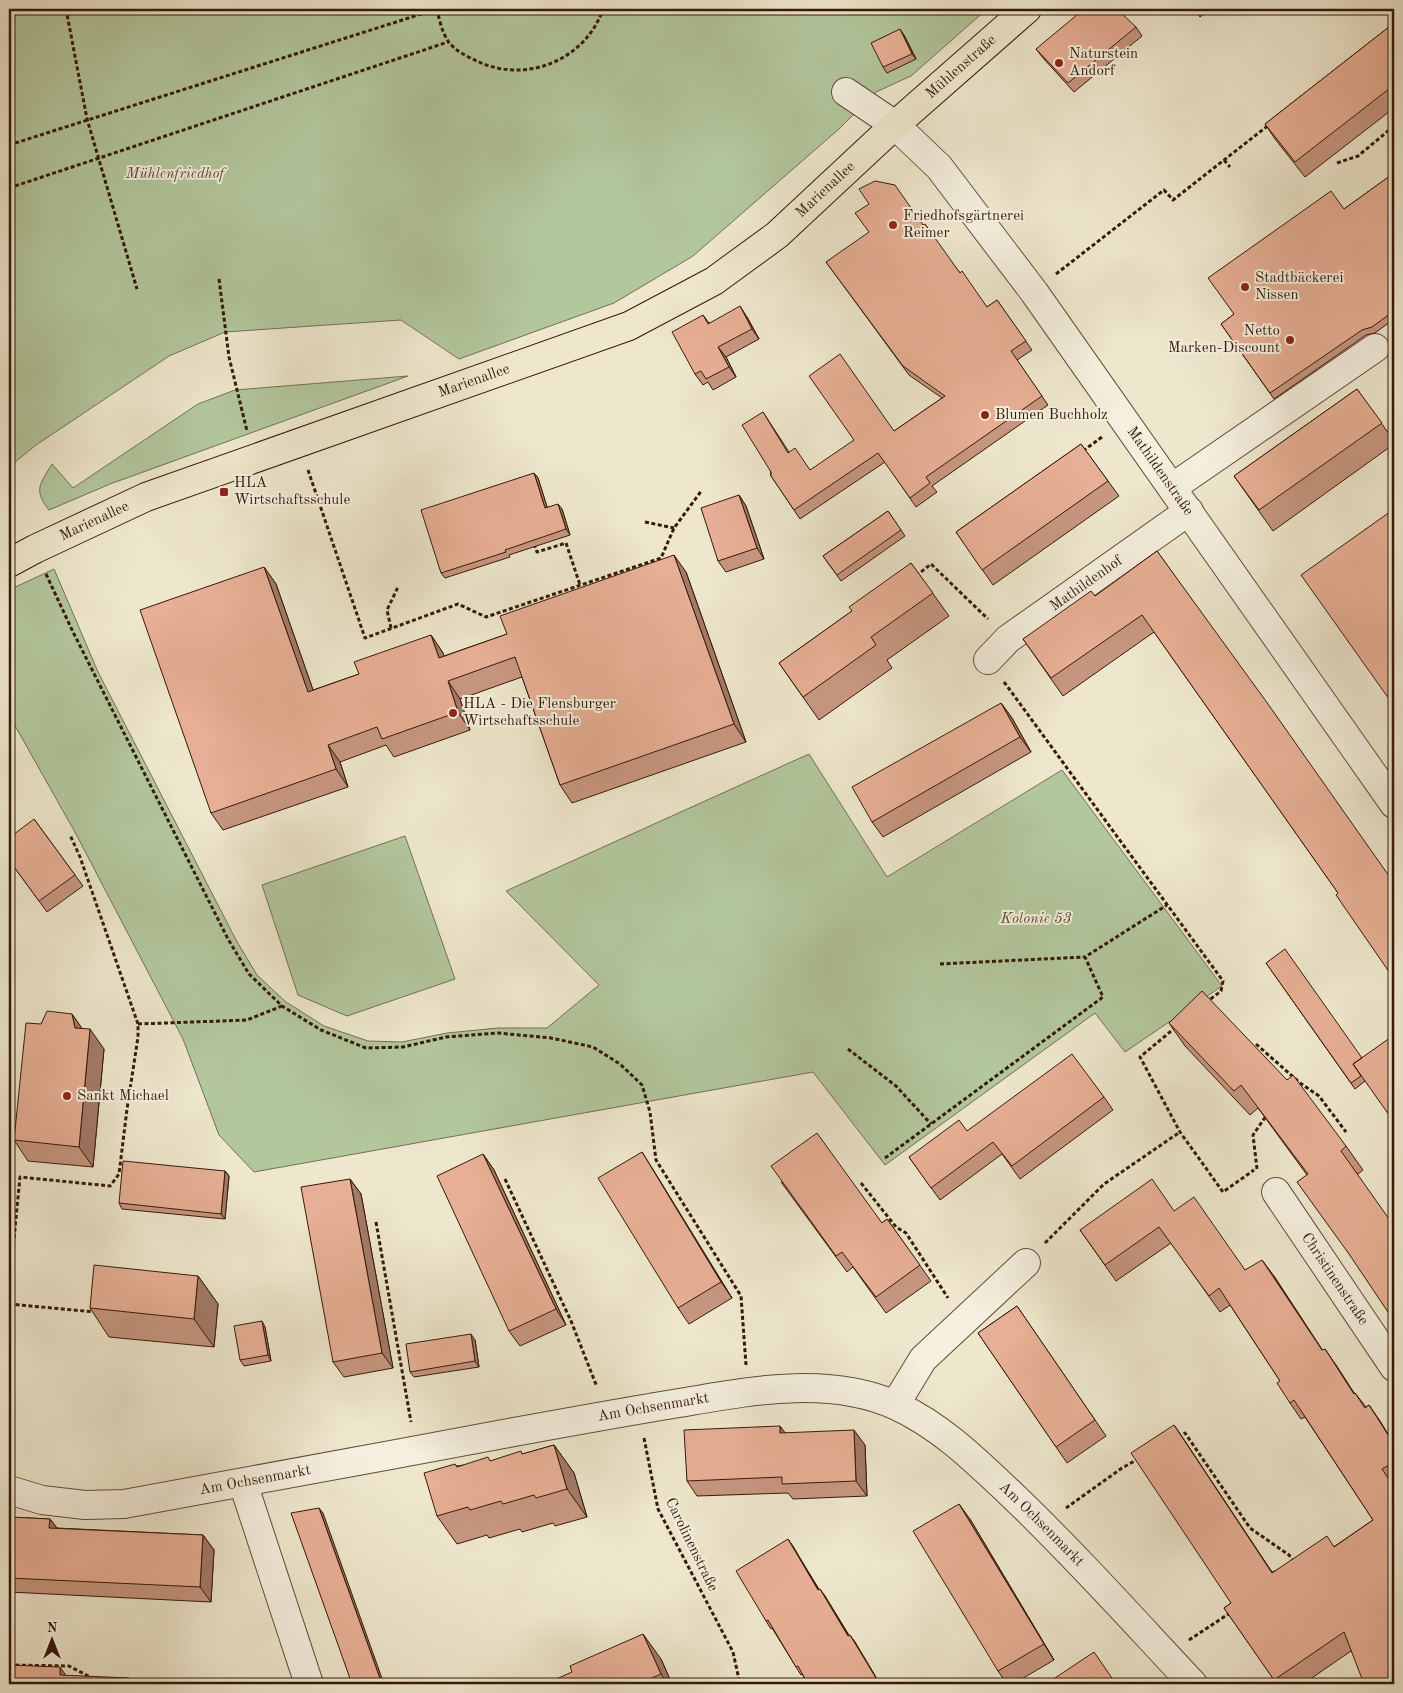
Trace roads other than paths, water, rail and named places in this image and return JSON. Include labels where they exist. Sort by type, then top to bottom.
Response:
[{"type":"main road","name":"Mühlenstraße","points":[[895,125],[1027,9]]},
{"type":"main road","name":"Marienallee","points":[[9,563],[35,548],[146,497],[629,326],[705,286],[777,235],[895,125]]},
{"type":"street","name":"Mathildenstraße","points":[[846,92],[895,125],[939,167],[1034,292],[1394,804]]},
{"type":"street","points":[[1173,488],[1375,348]]},
{"type":"street","name":"Mathildenhof","points":[[988,660],[1008,639],[1189,510]]},
{"type":"street","name":"Christinenstraße","points":[[1276,1192],[1394,1367]]},
{"type":"street","points":[[895,1405],[923,1359],[1026,1263]]},
{"type":"street","name":"Am Ochsenmarkt","points":[[9,1490],[42,1500],[85,1505],[124,1504],[640,1409],[748,1392],[792,1388],[836,1389],[865,1395],[895,1405],[917,1416],[958,1444],[1043,1524],[1193,1684]]},
{"type":"street","points":[[243,1483],[309,1684]]},
{"type":"place","name":"Naturstein Andorf","points":[[1059,63]]},
{"type":"place","name":"Friedhofsgärtnerei Reimer","points":[[893,225]]},
{"type":"place","name":"Stadtbäckerei Nissen","points":[[1245,287]]},
{"type":"place","name":"Netto Marken-Discount","points":[[1290,340]]},
{"type":"place","name":"Blumen Buchholz","points":[[985,415]]},
{"type":"place","name":"HLA Wirtschaftsschule","points":[[224,492]]},
{"type":"place","name":"HLA - Die Flensburger Wirtschaftsschule","points":[[453,713]]},
{"type":"place","name":"Sankt Michael","points":[[67,1096]]},
{"type":"park label","name":"Mühlenfriedhof","points":[[175,174]]},
{"type":"park label","name":"Kolonie 53","points":[[1036,919]]}]
